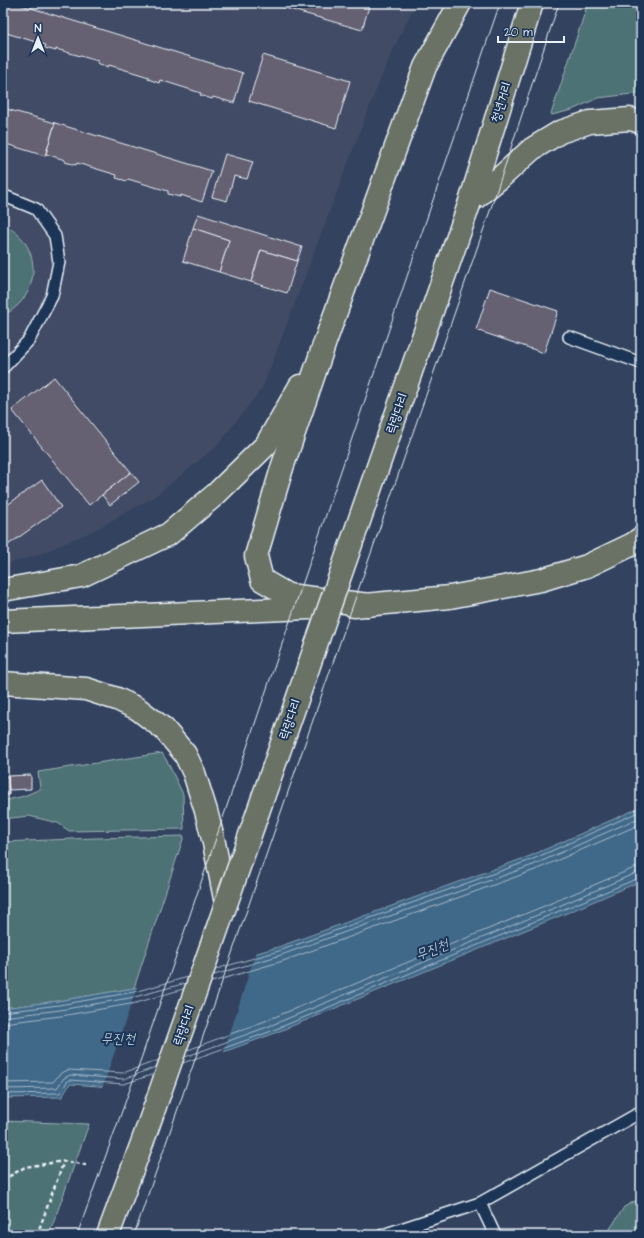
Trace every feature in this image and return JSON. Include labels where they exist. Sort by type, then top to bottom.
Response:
[{"type":"main road","points":[[369,605],[288,595],[262,580],[256,556],[282,468],[325,342],[425,67],[460,3]]},
{"type":"main road","name":"청년거리","points":[[470,202],[532,3]]},
{"type":"main road","points":[[470,202],[532,149],[560,132],[590,122],[630,119],[641,122]]},
{"type":"main road","name":"락랑다리","points":[[108,1235],[146,1132],[226,904],[470,202]]},
{"type":"main road","points":[[3,590],[81,576],[169,534],[216,494],[266,445],[325,342]]},
{"type":"main road","points":[[3,621],[369,605],[450,597],[541,580],[587,566],[633,544],[641,538]]},
{"type":"main road","points":[[3,683],[86,689],[117,699],[138,709],[164,729],[185,754],[194,773],[214,843],[226,904]]},
{"type":"lane","points":[[3,197],[36,209],[55,236],[59,262],[52,296],[29,340],[3,368]]},
{"type":"lane","points":[[569,337],[641,363]]},
{"type":"lane","points":[[383,1235],[480,1203],[641,1112]]},
{"type":"lane","points":[[480,1203],[495,1235]]},
{"type":"path","points":[[37,1235],[64,1161]]},
{"type":"path","points":[[3,1180],[25,1168],[64,1161],[86,1165]]},
{"type":"shaded area","points":[[3,3],[416,3],[391,54],[370,105],[263,387],[217,446],[154,497],[93,531],[38,555],[3,565]]},
{"type":"green space","points":[[588,3],[641,3],[641,95],[632,94],[598,98],[572,110],[552,115],[551,114]]},
{"type":"green space","points":[[3,225],[16,233],[26,244],[31,256],[33,270],[31,284],[25,296],[16,307],[3,315]]},
{"type":"green space","points":[[162,753],[183,794],[184,829],[69,831],[58,823],[29,816],[3,819],[3,801],[24,796],[40,789],[38,772]]},
{"type":"green space","points":[[184,836],[134,988],[58,1001],[3,1008],[3,842]]},
{"type":"green space","points":[[3,1121],[89,1124],[49,1235],[3,1235]]},
{"type":"green space","points":[[641,1198],[641,1235],[606,1235],[624,1207]]},
{"type":"water","name":"무진천","points":[[641,807],[641,881],[555,918],[270,1035],[125,1088],[70,1084],[62,1097],[3,1098],[3,1008],[58,1001],[134,988],[278,947],[530,856]]},
{"type":"pier","points":[[256,951],[223,1055],[125,1090],[102,1089],[138,984]]},
{"type":"building","points":[[3,3],[15,3],[243,73],[234,103],[213,97],[212,99],[200,95],[201,93],[160,80],[159,83],[148,79],[149,77],[109,65],[108,67],[97,63],[98,61],[56,49],[56,51],[45,48],[46,45],[3,32]]},
{"type":"building","points":[[268,3],[370,3],[362,30]]},
{"type":"building","points":[[263,55],[350,81],[336,128],[249,101]]},
{"type":"building","points":[[3,108],[55,123],[45,156],[3,143]]},
{"type":"building","points":[[55,123],[212,171],[202,202],[181,195],[180,197],[168,194],[168,191],[128,179],[127,181],[116,178],[117,175],[77,163],[76,165],[65,162],[65,160],[46,154]]},
{"type":"building","points":[[225,154],[253,162],[247,179],[234,176],[227,201],[212,197]]},
{"type":"building","points":[[198,214],[302,247],[297,261],[261,250],[251,282],[219,272],[229,240],[193,228]]},
{"type":"building","points":[[193,228],[229,240],[219,272],[183,261]]},
{"type":"building","points":[[261,250],[297,261],[287,293],[251,282]]},
{"type":"building","points":[[490,288],[558,311],[544,353],[476,330]]},
{"type":"building","points":[[54,377],[131,472],[89,505],[12,410]]},
{"type":"building","points":[[131,472],[139,482],[110,505],[102,495]]},
{"type":"building","points":[[42,480],[61,507],[8,545],[3,538],[3,508]]},
{"type":"building","points":[[31,775],[31,789],[9,790],[8,776]]},
{"type":"building","points":[[3,776],[8,776],[9,795],[3,795]]},
{"type":"tram line","points":[[77,1235],[142,1056],[500,3]]},
{"type":"tram line","points":[[134,1235],[491,208],[559,3]]}]
